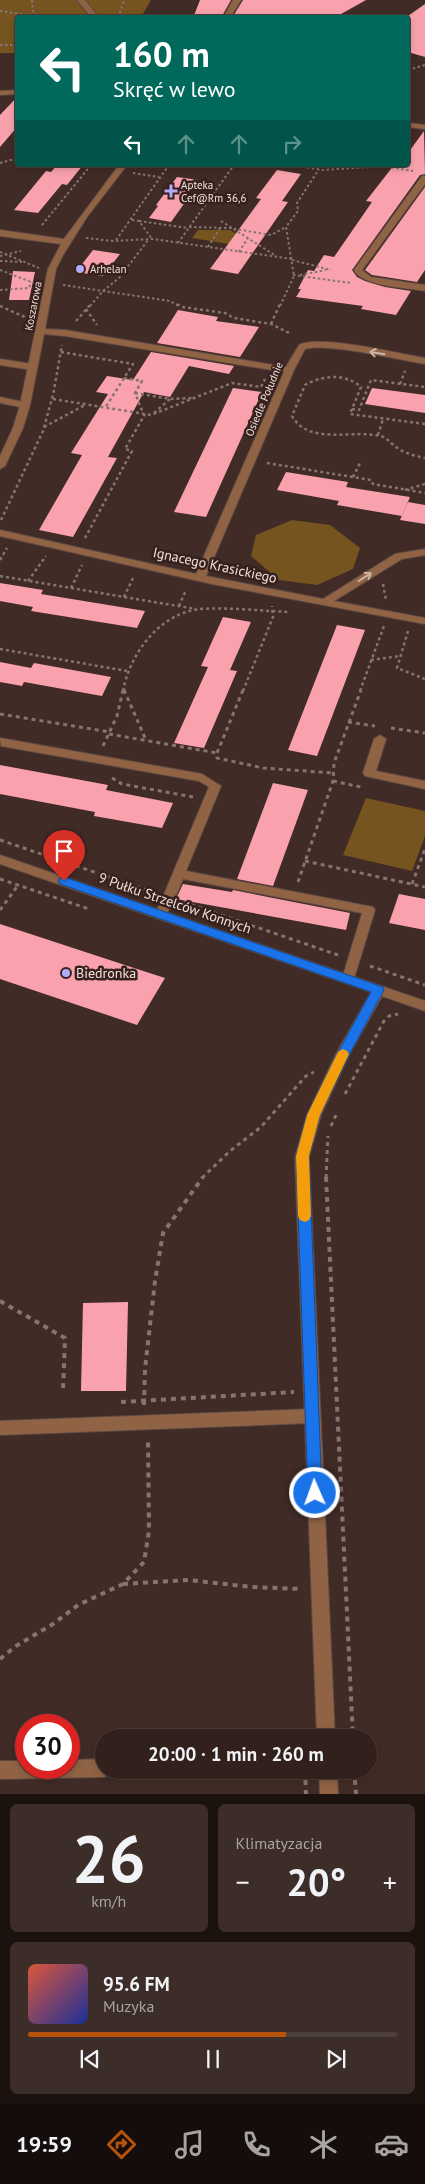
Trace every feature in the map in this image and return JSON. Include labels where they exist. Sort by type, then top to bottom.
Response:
[{"type":"street","points":[[81,0],[94,15]]},
{"type":"street","points":[[228,15],[237,0]]},
{"type":"street","points":[[0,93],[15,92]]},
{"type":"street","points":[[410,125],[425,127]]},
{"type":"street","name":"Koszarowa","points":[[0,466],[18,428],[25,405],[52,269],[68,239],[120,168]]},
{"type":"street","points":[[425,178],[358,270],[359,273],[369,279],[425,288]]},
{"type":"street","points":[[0,233],[32,238],[68,239]]},
{"type":"street","points":[[40,331],[65,333],[289,370]]},
{"type":"street","name":"Osiedle Południe","points":[[200,577],[289,370],[300,349],[308,344],[325,344],[425,361]]},
{"type":"street","points":[[0,362],[32,367]]},
{"type":"street","points":[[0,400],[25,405]]},
{"type":"street","name":"Ignacego Krasickiego","points":[[0,533],[324,603],[425,621]]},
{"type":"street","points":[[324,603],[399,556],[425,552]]},
{"type":"street","points":[[380,739],[369,773],[425,785]]},
{"type":"street","points":[[1,742],[202,778],[215,786],[169,897],[160,914]]},
{"type":"street","name":"9 Pułku Strzelców Konnych","points":[[0,859],[425,1006]]},
{"type":"street","points":[[178,874],[370,910],[348,979]]},
{"type":"street","points":[[326,1729],[302,1156],[314,1115],[343,1054],[378,990]]},
{"type":"street","points":[[0,1428],[312,1416]]},
{"type":"street","points":[[0,1770],[95,1768]]},
{"type":"street","points":[[328,1779],[329,1794]]},
{"type":"path","points":[[32,0],[32,7],[37,15]]},
{"type":"path","points":[[119,15],[124,0]]},
{"type":"path","points":[[0,11],[25,15]]},
{"type":"path","points":[[0,45],[15,45]]},
{"type":"path","points":[[410,69],[425,65]]},
{"type":"path","points":[[0,163],[15,159]]},
{"type":"path","points":[[32,238],[89,167]]},
{"type":"path","points":[[115,240],[132,220],[168,167]]},
{"type":"path","points":[[178,243],[233,167]]},
{"type":"path","points":[[303,167],[319,170],[368,167]]},
{"type":"path","points":[[389,167],[415,172]]},
{"type":"path","points":[[120,168],[160,177]]},
{"type":"path","points":[[132,220],[188,228],[230,228],[271,235],[286,227],[298,211],[297,203],[319,170]]},
{"type":"path","points":[[221,220],[230,228],[278,257]]},
{"type":"path","points":[[139,221],[153,239]]},
{"type":"path","points":[[271,324],[294,276],[286,227]]},
{"type":"path","points":[[208,247],[220,228]]},
{"type":"path","points":[[239,252],[248,238]]},
{"type":"path","points":[[68,239],[153,239],[278,257],[330,270],[297,275]]},
{"type":"path","points":[[0,524],[5,507],[35,448],[53,399],[60,352],[65,333],[103,291],[119,278],[149,239]]},
{"type":"path","points":[[0,252],[41,269]]},
{"type":"path","points":[[0,261],[24,262]]},
{"type":"path","points":[[0,270],[31,282],[170,300],[182,307],[225,313],[234,318],[271,324],[289,332]]},
{"type":"path","points":[[0,290],[29,288],[31,282]]},
{"type":"path","points":[[0,306],[31,320]]},
{"type":"path","points":[[60,352],[133,364],[105,408]]},
{"type":"path","points":[[400,384],[406,367]]},
{"type":"path","points":[[261,387],[267,376]]},
{"type":"path","points":[[368,388],[361,387],[353,380],[338,377],[309,382],[302,389],[292,418],[297,425],[305,430],[324,433],[378,435],[386,438],[404,451],[425,458]]},
{"type":"path","points":[[124,378],[142,381],[135,393]]},
{"type":"path","points":[[352,409],[359,410],[371,380],[425,388]]},
{"type":"path","points":[[53,399],[151,415],[232,383],[261,387],[265,390]]},
{"type":"path","points":[[361,387],[350,414],[425,424]]},
{"type":"path","points":[[135,393],[170,398],[197,398]]},
{"type":"path","points":[[135,393],[144,413]]},
{"type":"path","points":[[151,415],[170,398]]},
{"type":"path","points":[[43,427],[86,404]]},
{"type":"path","points":[[94,541],[84,539],[132,451],[125,449],[144,413]]},
{"type":"path","points":[[378,435],[383,418]]},
{"type":"path","points":[[251,460],[371,480],[373,484],[425,493]]},
{"type":"path","points":[[353,477],[360,463]]},
{"type":"path","points":[[405,490],[425,484]]},
{"type":"path","points":[[0,560],[10,543]]},
{"type":"path","points":[[28,581],[49,552]]},
{"type":"path","points":[[72,588],[84,560]]},
{"type":"path","points":[[124,597],[137,571]]},
{"type":"path","points":[[0,576],[200,609],[293,611]]},
{"type":"path","points":[[179,606],[189,582]]},
{"type":"path","points":[[271,600],[273,617],[217,753],[217,758],[263,768],[333,773]]},
{"type":"path","points":[[96,759],[116,720],[128,672],[143,644],[152,633],[175,617],[200,609]]},
{"type":"path","points":[[294,895],[333,781],[337,754],[385,623]]},
{"type":"path","points":[[410,627],[397,668],[403,672],[420,675],[425,679]]},
{"type":"path","points":[[0,649],[128,672]]},
{"type":"path","points":[[371,660],[401,656]]},
{"type":"path","points":[[124,688],[147,741]]},
{"type":"path","points":[[0,714],[217,753]]},
{"type":"path","points":[[109,776],[122,784],[195,798]]},
{"type":"path","points":[[0,840],[425,985]]},
{"type":"path","points":[[412,884],[425,850]]},
{"type":"path","points":[[305,861],[425,887]]},
{"type":"path","points":[[0,879],[21,886],[16,888],[0,910]]},
{"type":"path","points":[[341,1102],[384,1021]]},
{"type":"path","points":[[0,1659],[16,1646],[52,1624],[78,1605],[122,1584],[144,1562],[149,1530],[149,1446],[144,1422],[144,1369],[163,1233],[197,1183],[230,1151],[261,1127],[306,1076],[318,1070]]},
{"type":"path","points":[[338,1109],[329,1131],[326,1152],[326,1188],[353,1729]]},
{"type":"path","points":[[0,1301],[65,1338],[63,1390]]},
{"type":"path","points":[[121,1402],[295,1392]]},
{"type":"path","points":[[122,1584],[188,1580],[252,1587],[319,1590]]},
{"type":"path","points":[[305,1779],[306,1794]]},
{"type":"path","points":[[355,1779],[356,1794]]},
{"type":"shaded area","points":[[0,0],[151,0],[142,15],[15,15],[15,53],[0,53]]},
{"type":"shaded area","points":[[198,230],[230,230],[240,236],[235,245],[192,238]]},
{"type":"shaded area","points":[[292,520],[330,525],[360,548],[353,569],[317,585],[279,580],[251,556],[256,535]]},
{"type":"shaded area","points":[[366,798],[425,811],[425,836],[412,871],[343,855]]},
{"type":"building","points":[[200,0],[231,0],[223,15],[194,15]]},
{"type":"building","points":[[243,0],[366,0],[339,15],[234,15]]},
{"type":"building","points":[[425,4],[425,57],[410,53],[409,15]]},
{"type":"building","points":[[15,99],[15,130],[0,147],[0,115]]},
{"type":"building","points":[[424,131],[425,174],[420,175],[352,270],[357,277],[365,281],[385,287],[411,291],[396,315],[361,309],[363,306],[296,297],[308,270],[314,271],[324,255],[334,257],[372,202],[366,201],[392,167],[410,167],[410,150]]},
{"type":"building","points":[[55,167],[81,167],[67,185],[62,184],[38,213],[14,210],[46,171],[51,172]]},
{"type":"building","points":[[277,170],[301,174],[282,201],[288,202],[238,274],[210,269],[261,199],[256,198]]},
{"type":"building","points":[[177,177],[198,180],[188,194],[191,194],[171,222],[149,218],[158,206],[156,205]]},
{"type":"building","points":[[425,187],[425,270],[417,282],[372,275],[365,270]]},
{"type":"building","points":[[93,250],[120,254],[103,276],[76,272]]},
{"type":"building","points":[[13,271],[35,272],[29,300],[9,300]]},
{"type":"building","points":[[178,310],[218,317],[216,321],[259,327],[240,357],[157,343]]},
{"type":"building","points":[[151,352],[234,366],[229,374],[189,366],[170,397],[144,392],[108,457],[117,458],[73,537],[39,530],[82,455],[71,453],[108,394],[96,392],[107,376],[133,380]]},
{"type":"building","points":[[233,388],[262,392],[206,517],[174,512]]},
{"type":"building","points":[[372,388],[425,395],[425,413],[365,404]]},
{"type":"building","points":[[286,472],[348,482],[346,487],[410,497],[402,516],[337,505],[339,501],[277,490]]},
{"type":"building","points":[[408,502],[425,505],[425,524],[400,520]]},
{"type":"building","points":[[0,583],[43,590],[41,594],[145,611],[137,628],[31,611],[33,607],[0,601]]},
{"type":"building","points":[[223,617],[251,622],[230,670],[237,671],[204,748],[174,743],[208,667],[201,666]]},
{"type":"building","points":[[337,625],[365,630],[317,756],[288,750]]},
{"type":"building","points":[[0,662],[31,668],[34,663],[111,677],[102,696],[24,682],[22,686],[0,682]]},
{"type":"building","points":[[0,765],[108,785],[106,790],[173,803],[162,828],[94,816],[95,812],[0,794]]},
{"type":"building","points":[[273,783],[308,790],[273,886],[237,879]]},
{"type":"building","points":[[183,884],[232,892],[233,890],[350,913],[346,930],[176,899]]},
{"type":"building","points":[[399,894],[425,899],[425,930],[389,923]]},
{"type":"building","name":"Biedronka","points":[[0,924],[165,978],[137,1025],[0,979]]},
{"type":"building","points":[[128,1302],[126,1391],[81,1391],[83,1303]]},
{"type":"slow traffic","points":[[305,1216],[302,1156],[314,1115],[343,1054]]},
{"type":"place","name":"Apteka Cef@Rm 36,6","points":[[171,191]]},
{"type":"place","name":"Arhelan","points":[[80,269]]},
{"type":"place","name":"Biedronka","points":[[66,973]]},
{"type":"route","points":[[64,881],[378,990],[343,1054],[314,1115],[302,1156],[315,1493]]}]
